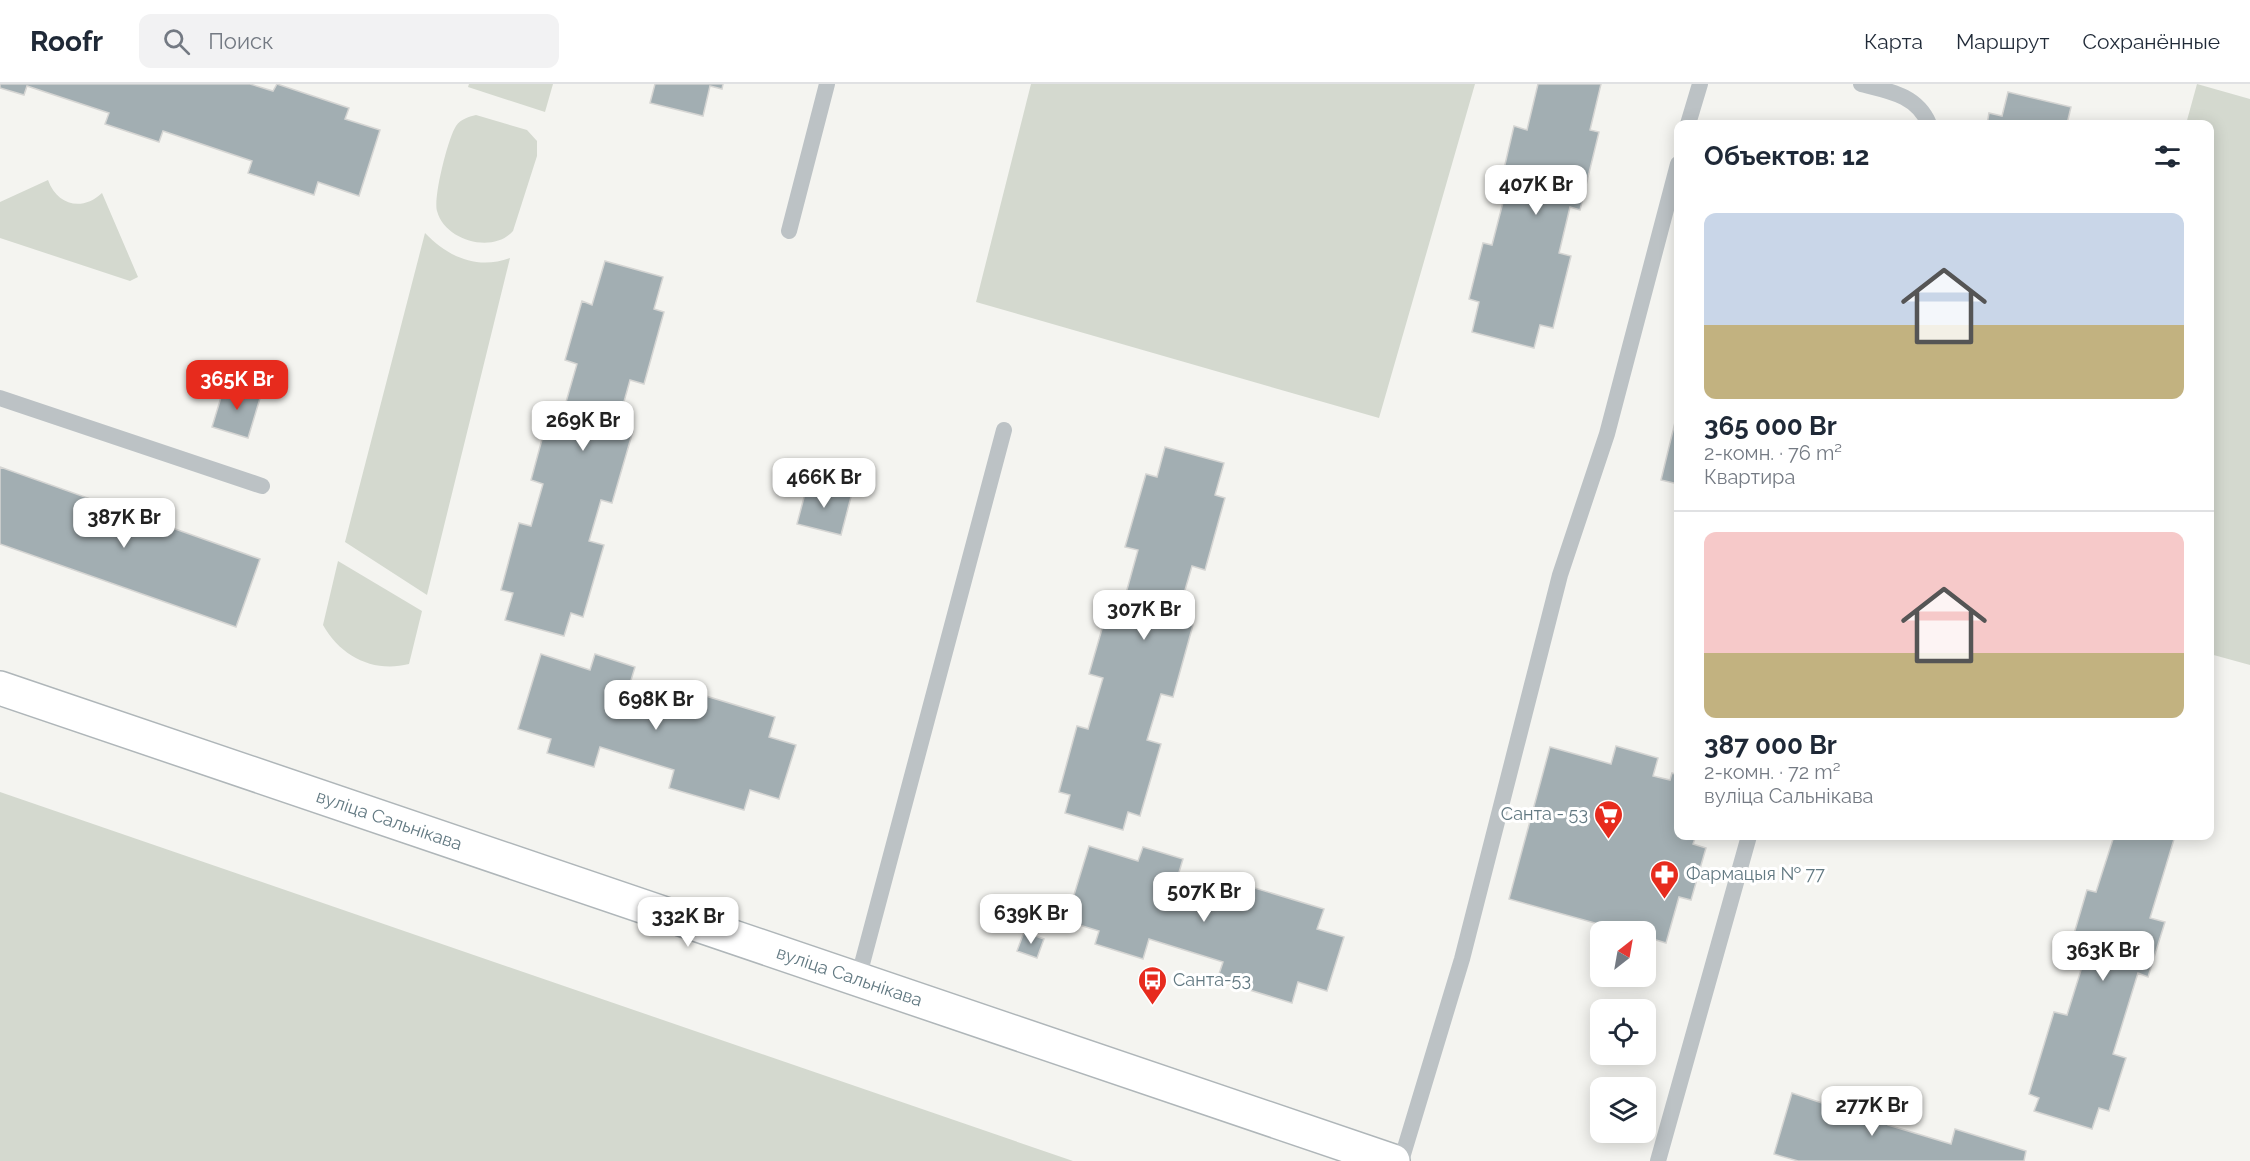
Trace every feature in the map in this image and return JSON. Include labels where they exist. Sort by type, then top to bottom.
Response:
[{"type":"street","name":"вуліца Сальнікава","points":[[0,688],[1393,1161]]},
{"type":"lane","points":[[789,231],[827,84]]},
{"type":"lane","points":[[1689,120],[1700,84]]},
{"type":"lane","points":[[1861,84],[1903,96],[1919,109],[1926,120]]},
{"type":"lane","points":[[1401,1161],[1462,959],[1560,575],[1607,434],[1674,179]]},
{"type":"lane","points":[[0,398],[262,486]]},
{"type":"lane","points":[[858,979],[1004,430]]},
{"type":"lane","points":[[1658,1161],[1748,840]]},
{"type":"shaded area","points":[[469,84],[553,84],[545,112],[468,87]]},
{"type":"shaded area","points":[[1031,84],[1475,84],[1379,418],[976,302]]},
{"type":"shaded area","points":[[2197,84],[2250,99],[2250,665],[2214,655],[2214,120],[2187,120]]},
{"type":"shaded area","points":[[476,115],[527,130],[537,141],[537,156],[513,231],[494,242],[482,243],[459,237],[442,221],[436,204],[445,155],[456,126]]},
{"type":"shaded area","points":[[48,180],[57,195],[71,203],[86,202],[102,193],[138,277],[130,281],[0,238],[0,202]]},
{"type":"shaded area","points":[[425,233],[443,249],[464,259],[486,263],[510,258],[427,595],[345,542]]},
{"type":"shaded area","points":[[338,561],[422,611],[409,664],[383,666],[371,664],[349,654],[330,636],[323,625]]},
{"type":"shaded area","points":[[0,792],[1073,1161],[0,1161]]},
{"type":"building","points":[[0,84],[250,84],[273,91],[277,84],[349,108],[345,119],[380,130],[359,196],[318,182],[314,195],[248,173],[252,161],[163,131],[159,142],[105,124],[109,113],[27,86],[24,95],[0,88]]},
{"type":"building","points":[[655,84],[723,84],[722,89],[710,86],[703,116],[650,103]]},
{"type":"building","points":[[1538,84],[1601,84],[1590,130],[1599,132],[1580,210],[1570,207],[1559,253],[1571,256],[1553,328],[1540,325],[1534,348],[1472,332],[1479,302],[1469,299],[1483,243],[1492,245],[1510,175],[1503,173],[1514,126],[1527,130]]},
{"type":"building","points":[[2008,92],[2071,107],[2068,120],[1988,120],[1989,113],[2002,116]]},
{"type":"building","points":[[605,261],[663,277],[654,309],[664,312],[644,384],[630,380],[617,427],[633,431],[612,503],[601,500],[589,541],[604,545],[583,617],[571,613],[564,636],[505,620],[513,593],[501,590],[519,523],[531,526],[543,484],[531,480],[551,406],[564,409],[577,364],[565,360],[582,301],[592,305]]},
{"type":"building","points":[[225,384],[261,395],[248,438],[212,427]]},
{"type":"building","points":[[1674,426],[1674,483],[1661,480]]},
{"type":"building","points":[[1165,447],[1224,463],[1215,495],[1225,498],[1205,570],[1192,566],[1176,621],[1193,625],[1173,697],[1161,694],[1147,740],[1161,744],[1140,816],[1128,812],[1123,830],[1065,813],[1070,795],[1059,792],[1077,726],[1088,729],[1103,678],[1089,674],[1110,601],[1123,604],[1138,550],[1125,547],[1146,474],[1157,477]]},
{"type":"building","points":[[0,467],[260,559],[236,627],[0,544]]},
{"type":"building","points":[[808,482],[852,493],[841,535],[797,524]]},
{"type":"building","points":[[541,654],[590,670],[595,654],[635,667],[629,687],[692,707],[696,693],[775,717],[769,737],[796,745],[779,799],[750,790],[744,810],[669,788],[674,770],[600,747],[594,767],[547,753],[551,739],[518,729]]},
{"type":"building","name":"Санта - 53","points":[[1616,746],[1658,758],[1653,776],[1670,780],[1672,773],[1674,774],[1674,840],[1694,840],[1693,844],[1706,848],[1691,900],[1679,897],[1666,943],[1656,940],[1656,921],[1590,922],[1509,899],[1550,747],[1611,764]]},
{"type":"building","points":[[2113,840],[2174,840],[2150,918],[2165,922],[2148,977],[2138,973],[2113,1054],[2126,1058],[2109,1111],[2099,1108],[2092,1129],[2034,1111],[2039,1098],[2029,1094],[2054,1012],[2067,1015],[2081,970],[2065,964],[2087,890],[2096,892]]},
{"type":"building","points":[[1089,846],[1138,861],[1143,847],[1183,859],[1177,879],[1241,899],[1245,885],[1324,909],[1317,929],[1344,937],[1327,991],[1298,982],[1292,1003],[1217,980],[1223,962],[1149,939],[1143,959],[1095,944],[1099,931],[1066,921]]},
{"type":"building","points":[[1024,932],[1044,939],[1037,958],[1017,951]]},
{"type":"building","points":[[1792,1093],[1822,1103],[1825,1093],[1892,1113],[1888,1125],[1951,1144],[1955,1129],[2026,1151],[2024,1161],[1798,1161],[1774,1154]]},
{"type":"place","name":"Санта - 53","points":[[1609,840]]},
{"type":"place","name":"Фармацыя № 77","points":[[1665,900]]},
{"type":"place","name":"Санта-53","points":[[1152,1006]]}]
